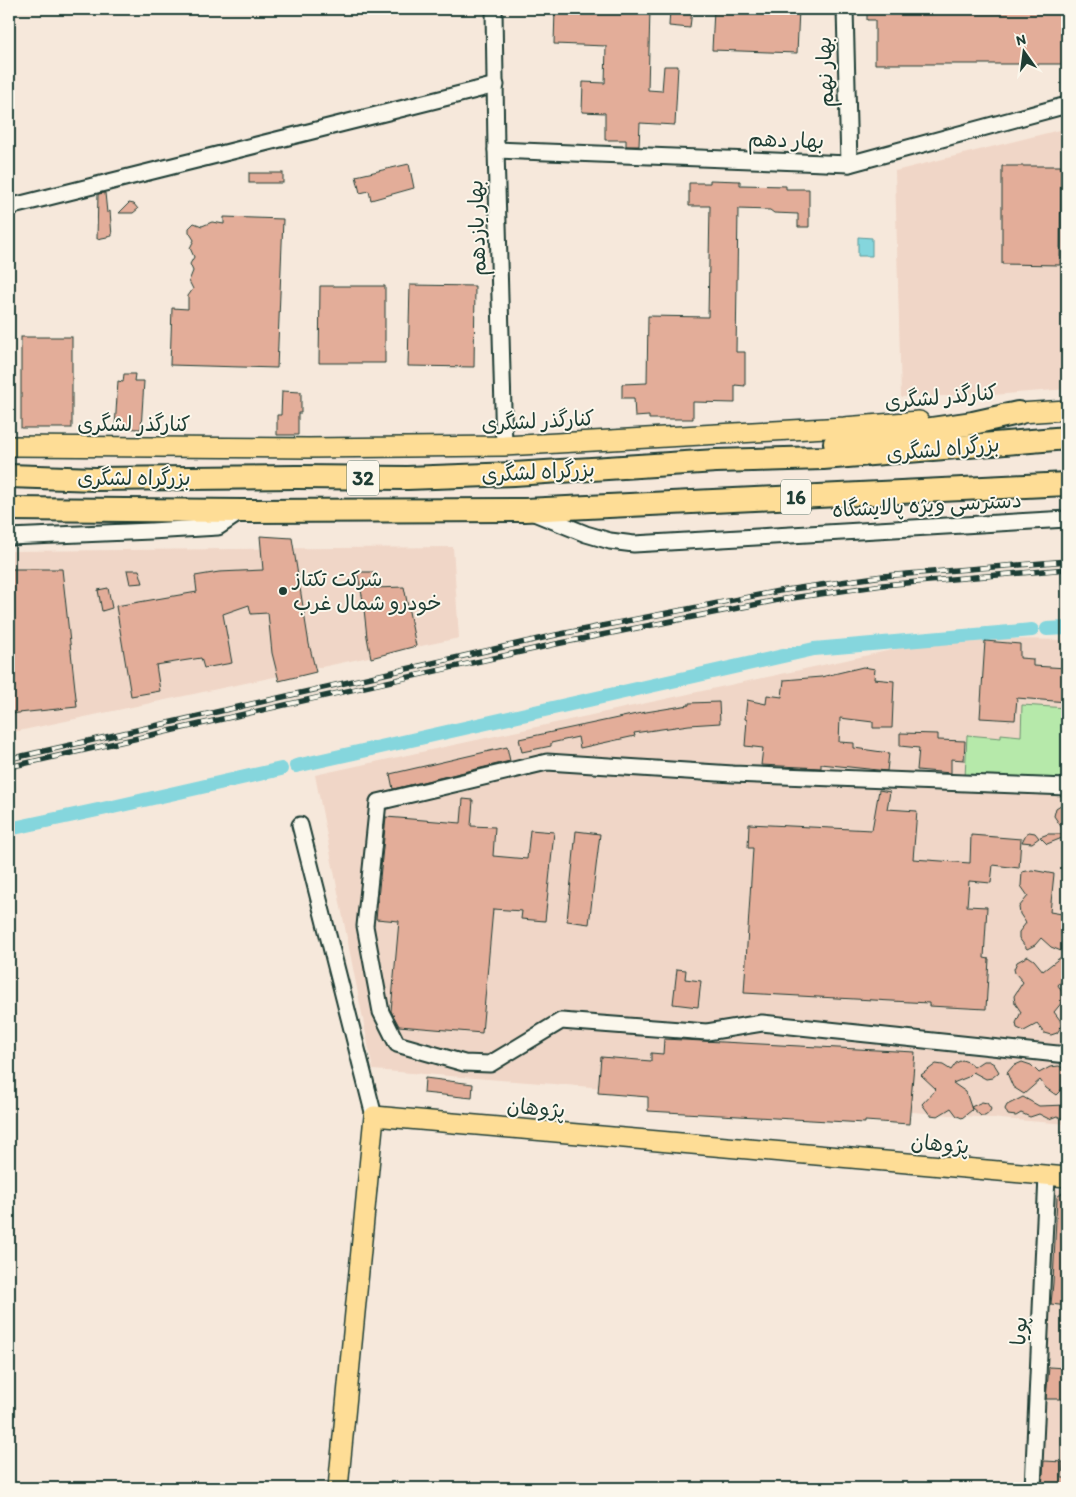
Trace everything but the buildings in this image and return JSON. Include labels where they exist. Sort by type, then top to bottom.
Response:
[{"type":"highway","points":[[716,461],[973,423],[1018,413]]},
{"type":"highway","name":"بزرگراه لشگری","points":[[9,476],[95,478],[407,478],[514,474],[716,461],[823,458],[1067,438]]},
{"type":"highway","name":"بزرگراه لشگری","points":[[9,509],[242,511],[525,510],[1067,484]]},
{"type":"main road","name":"کنارگذر لشگری","points":[[9,446],[308,448],[504,446],[844,427],[1067,410]]},
{"type":"main road","name":"پژوهان","points":[[374,1116],[1067,1177]]},
{"type":"main road","points":[[338,1488],[374,1116]]},
{"type":"street","name":"بهار یازدهم","points":[[494,9],[504,446]]},
{"type":"street","name":"بهار نهم","points":[[845,9],[850,164]]},
{"type":"street","points":[[9,206],[496,85]]},
{"type":"street","name":"بهار دهم","points":[[496,150],[850,164],[1067,105]]},
{"type":"street","name":"دسترسی ویژه پالایشگاه","points":[[525,510],[610,541],[634,544],[1067,519]]},
{"type":"street","points":[[9,537],[218,527],[242,511]]},
{"type":"street","points":[[1067,787],[733,774],[547,762],[378,802],[365,926],[381,1012],[397,1044],[464,1063],[490,1064],[562,1021],[707,1032],[762,1022],[1067,1055]]},
{"type":"street","points":[[300,825],[374,1116]]},
{"type":"street","name":"پویا","points":[[1033,1488],[1047,1176]]},
{"type":"shaded area","points":[[1067,128],[1067,389],[993,395],[901,397],[895,171]]},
{"type":"shaded area","points":[[453,547],[459,638],[9,733],[9,551]]},
{"type":"shaded area","points":[[947,638],[1067,640],[1067,1124],[373,1070],[315,775]]},
{"type":"shaded area","points":[[1056,1189],[1067,1190],[1067,1488],[1040,1488]]},
{"type":"green space","points":[[1022,705],[1067,708],[1067,784],[965,778],[967,735],[1001,738],[1001,734],[1021,736]]},
{"type":"water","points":[[858,237],[872,238],[872,256],[858,256]]},
{"type":"waterway","points":[[1047,629],[1067,628]]},
{"type":"waterway","points":[[296,766],[814,649],[1032,630]]},
{"type":"waterway","points":[[113,807],[281,769]]},
{"type":"waterway","points":[[9,829],[107,808]]},
{"type":"railway","points":[[9,759],[556,635],[779,591],[883,576],[1067,561]]},
{"type":"railway","points":[[9,767],[556,644],[778,600],[883,585],[1067,569]]},
{"type":"place","name":"شرکت تکتاز خودرو شمال غرب","points":[[283,591]]}]
